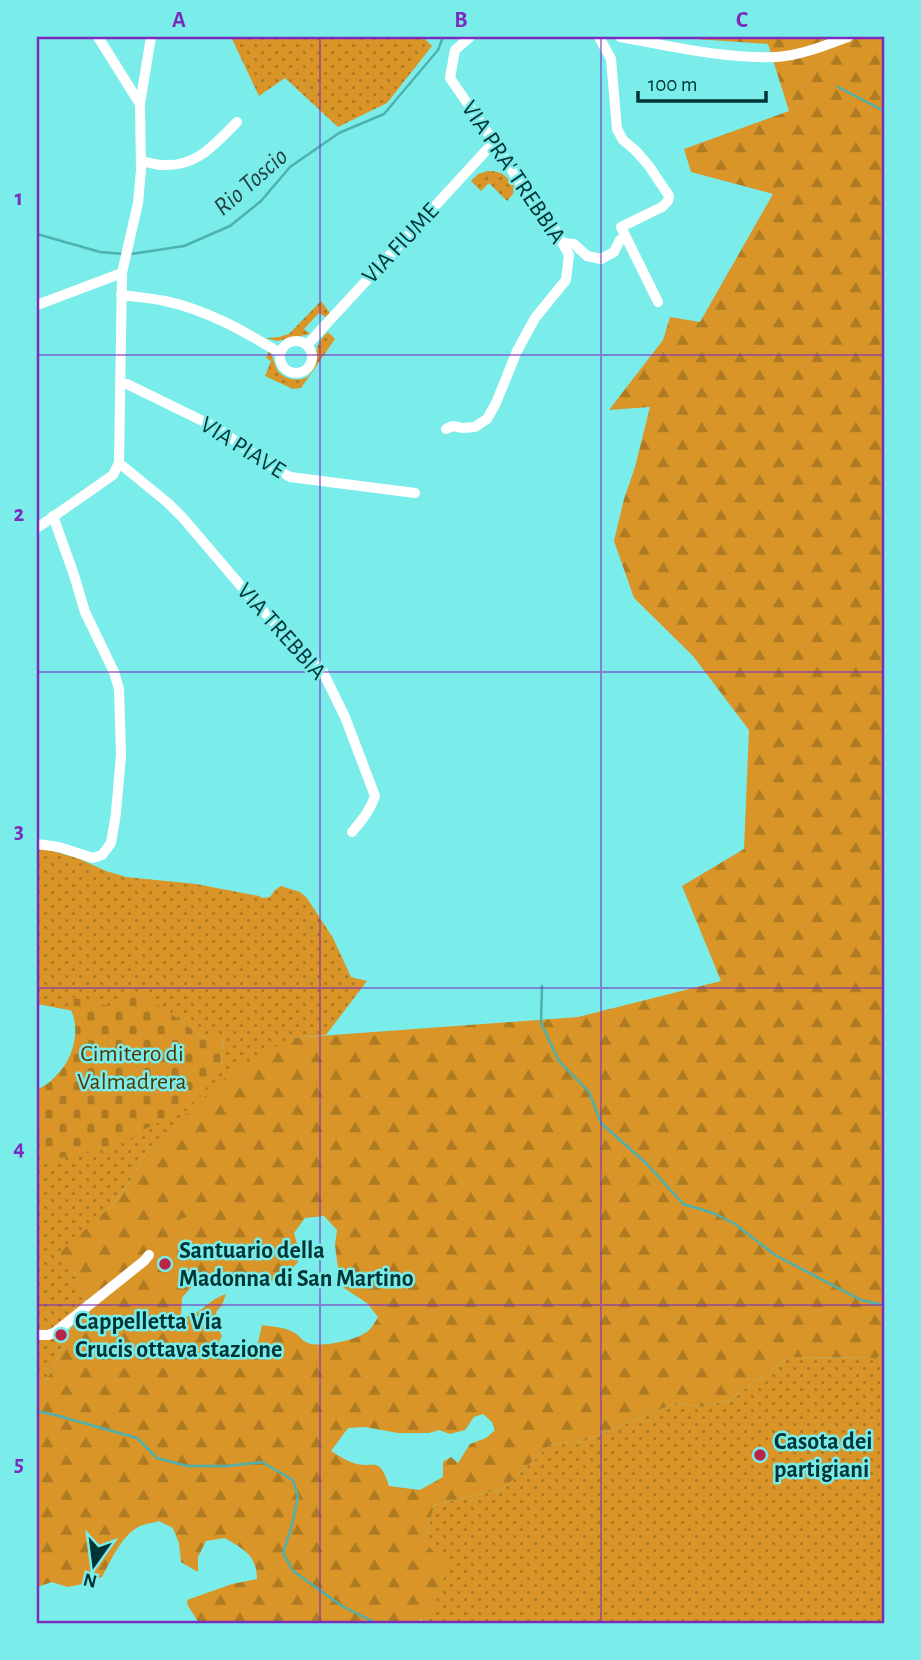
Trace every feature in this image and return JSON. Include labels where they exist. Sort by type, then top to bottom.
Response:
[{"type":"street","points":[[98,37],[140,104]]},
{"type":"street","points":[[37,528],[113,475],[118,463],[122,273],[138,203],[141,161],[140,104],[151,37]]},
{"type":"street","name":"VIA PRA' TREBBIA","points":[[446,429],[452,426],[475,427],[487,419],[535,318],[566,280],[569,255],[554,228],[527,194],[450,78],[455,50],[470,37]]},
{"type":"street","points":[[600,37],[611,59],[617,130],[623,140],[649,166],[669,195],[662,208],[621,227],[658,302]]},
{"type":"street","points":[[620,37],[732,55],[778,57],[820,48],[848,37]]},
{"type":"street","points":[[141,161],[163,165],[200,157],[237,122]]},
{"type":"street","name":"VIA FIUME","points":[[307,345],[494,142]]},
{"type":"street","points":[[563,243],[574,244],[587,256],[601,259],[614,252],[620,240]]},
{"type":"street","points":[[37,304],[122,273]]},
{"type":"street","points":[[121,295],[164,301],[206,313],[248,333],[280,353]]},
{"type":"street","points":[[295,341],[307,345],[310,350],[309,366],[299,373],[286,370],[280,360],[280,353],[295,341]]},
{"type":"street","name":"VIA PIAVE","points":[[120,384],[127,384],[217,428],[290,477],[415,493]]},
{"type":"street","name":"VIA TREBBIA","points":[[118,463],[183,518],[258,606],[321,668],[345,717],[375,796],[366,817],[352,832]]},
{"type":"street","points":[[37,844],[59,846],[93,858],[102,855],[111,843],[117,813],[121,755],[119,689],[114,672],[85,612],[53,516]]},
{"type":"street","points":[[37,1335],[54,1333],[149,1255]]},
{"type":"green space","points":[[231,37],[423,37],[432,46],[387,103],[338,127],[285,78],[259,96]]},
{"type":"green space","points":[[667,37],[884,37],[884,1353],[877,1358],[790,1357],[729,1400],[702,1407],[676,1403],[584,1441],[551,1444],[503,1489],[434,1505],[425,1543],[447,1565],[434,1605],[416,1623],[199,1623],[187,1600],[232,1584],[257,1579],[255,1564],[248,1554],[225,1538],[206,1541],[198,1557],[198,1572],[181,1562],[179,1543],[173,1528],[159,1521],[132,1531],[117,1549],[102,1577],[67,1587],[52,1582],[37,1587],[37,1382],[47,1379],[67,1333],[89,1304],[73,1270],[58,1254],[123,1193],[150,1147],[234,1070],[292,1038],[578,1017],[721,981],[682,886],[744,849],[749,730],[693,656],[634,598],[614,541],[650,407],[609,410],[663,340],[670,317],[700,322],[773,194],[691,172],[684,149],[789,111],[768,44]],"holes":[[[324,1216],[337,1230],[335,1245],[339,1276],[344,1288],[367,1303],[378,1317],[368,1331],[348,1340],[314,1344],[287,1330],[262,1325],[255,1356],[239,1357],[226,1352],[218,1344],[222,1336],[216,1312],[226,1294],[194,1314],[181,1318],[182,1298],[192,1286],[221,1271],[244,1283],[269,1282],[285,1276],[298,1262],[294,1233],[305,1218]],[[483,1414],[492,1422],[495,1430],[486,1438],[470,1444],[458,1463],[451,1457],[443,1462],[443,1477],[420,1490],[389,1486],[378,1466],[351,1462],[331,1451],[348,1428],[365,1427],[398,1433],[429,1433],[439,1430],[450,1434],[465,1430],[474,1417]]]},
{"type":"green space","points":[[488,171],[503,174],[514,186],[513,194],[507,201],[489,183],[481,191],[471,181],[478,174]]},
{"type":"green space","points":[[321,301],[330,313],[326,317],[319,313],[304,329],[310,334],[277,341],[266,338],[289,334]]},
{"type":"green space","points":[[328,332],[335,339],[301,388],[293,389],[265,376],[271,361],[266,358],[269,351],[282,375],[292,379],[306,377],[313,369],[319,343]]},
{"type":"green space","points":[[37,849],[77,858],[126,877],[196,884],[262,898],[270,897],[281,886],[300,892],[307,898],[333,938],[351,977],[367,981],[326,1035],[292,1038],[150,1147],[123,1193],[108,1209],[73,1270],[87,1299],[58,1325],[37,1332],[37,1090],[58,1074],[199,1095],[221,1067],[223,1039],[206,1039],[159,1006],[79,1012],[37,1004]]},
{"type":"green space","name":"Cimitero di Valmadrera","points":[[129,991],[140,992],[206,1039],[223,1038],[221,1067],[200,1096],[181,1112],[145,1129],[135,1138],[113,1146],[48,1161],[44,1158],[37,1111],[37,1090],[62,1069],[72,1049],[75,1026],[63,995],[112,1007]]},
{"type":"green space","points":[[209,1214],[213,1218],[173,1245],[167,1241],[182,1218]]},
{"type":"green space","points":[[67,1333],[47,1379],[37,1382],[37,1337]]},
{"type":"green space","points":[[884,1353],[884,1623],[416,1623],[422,1620],[425,1543],[434,1505],[503,1489],[551,1444],[584,1441],[676,1403],[702,1407],[729,1400],[790,1357],[877,1358]]},
{"type":"waterway","name":"Rio Toscio","points":[[131,254],[184,246],[230,226],[261,201],[290,167],[339,133],[384,114],[438,50],[443,37]]},
{"type":"waterway","points":[[838,87],[884,111]]},
{"type":"waterway","name":"Rio Toscio","points":[[37,234],[100,252],[124,254]]},
{"type":"waterway","points":[[542,986],[541,1023],[559,1061],[589,1092],[601,1123],[647,1164],[683,1204],[713,1213],[735,1224],[775,1255],[861,1300],[884,1305]]},
{"type":"waterway","points":[[37,1411],[137,1438],[157,1458],[187,1466],[227,1466],[262,1462],[293,1480],[298,1496],[283,1553],[293,1571],[342,1606],[376,1623]]},
{"type":"place","name":"Santuario della Madonna di San Martino","points":[[165,1264]]},
{"type":"place","name":"Cappelletta Via Crucis ottava stazione","points":[[61,1335]]},
{"type":"place","name":"Casota dei partigiani","points":[[760,1455]]}]
